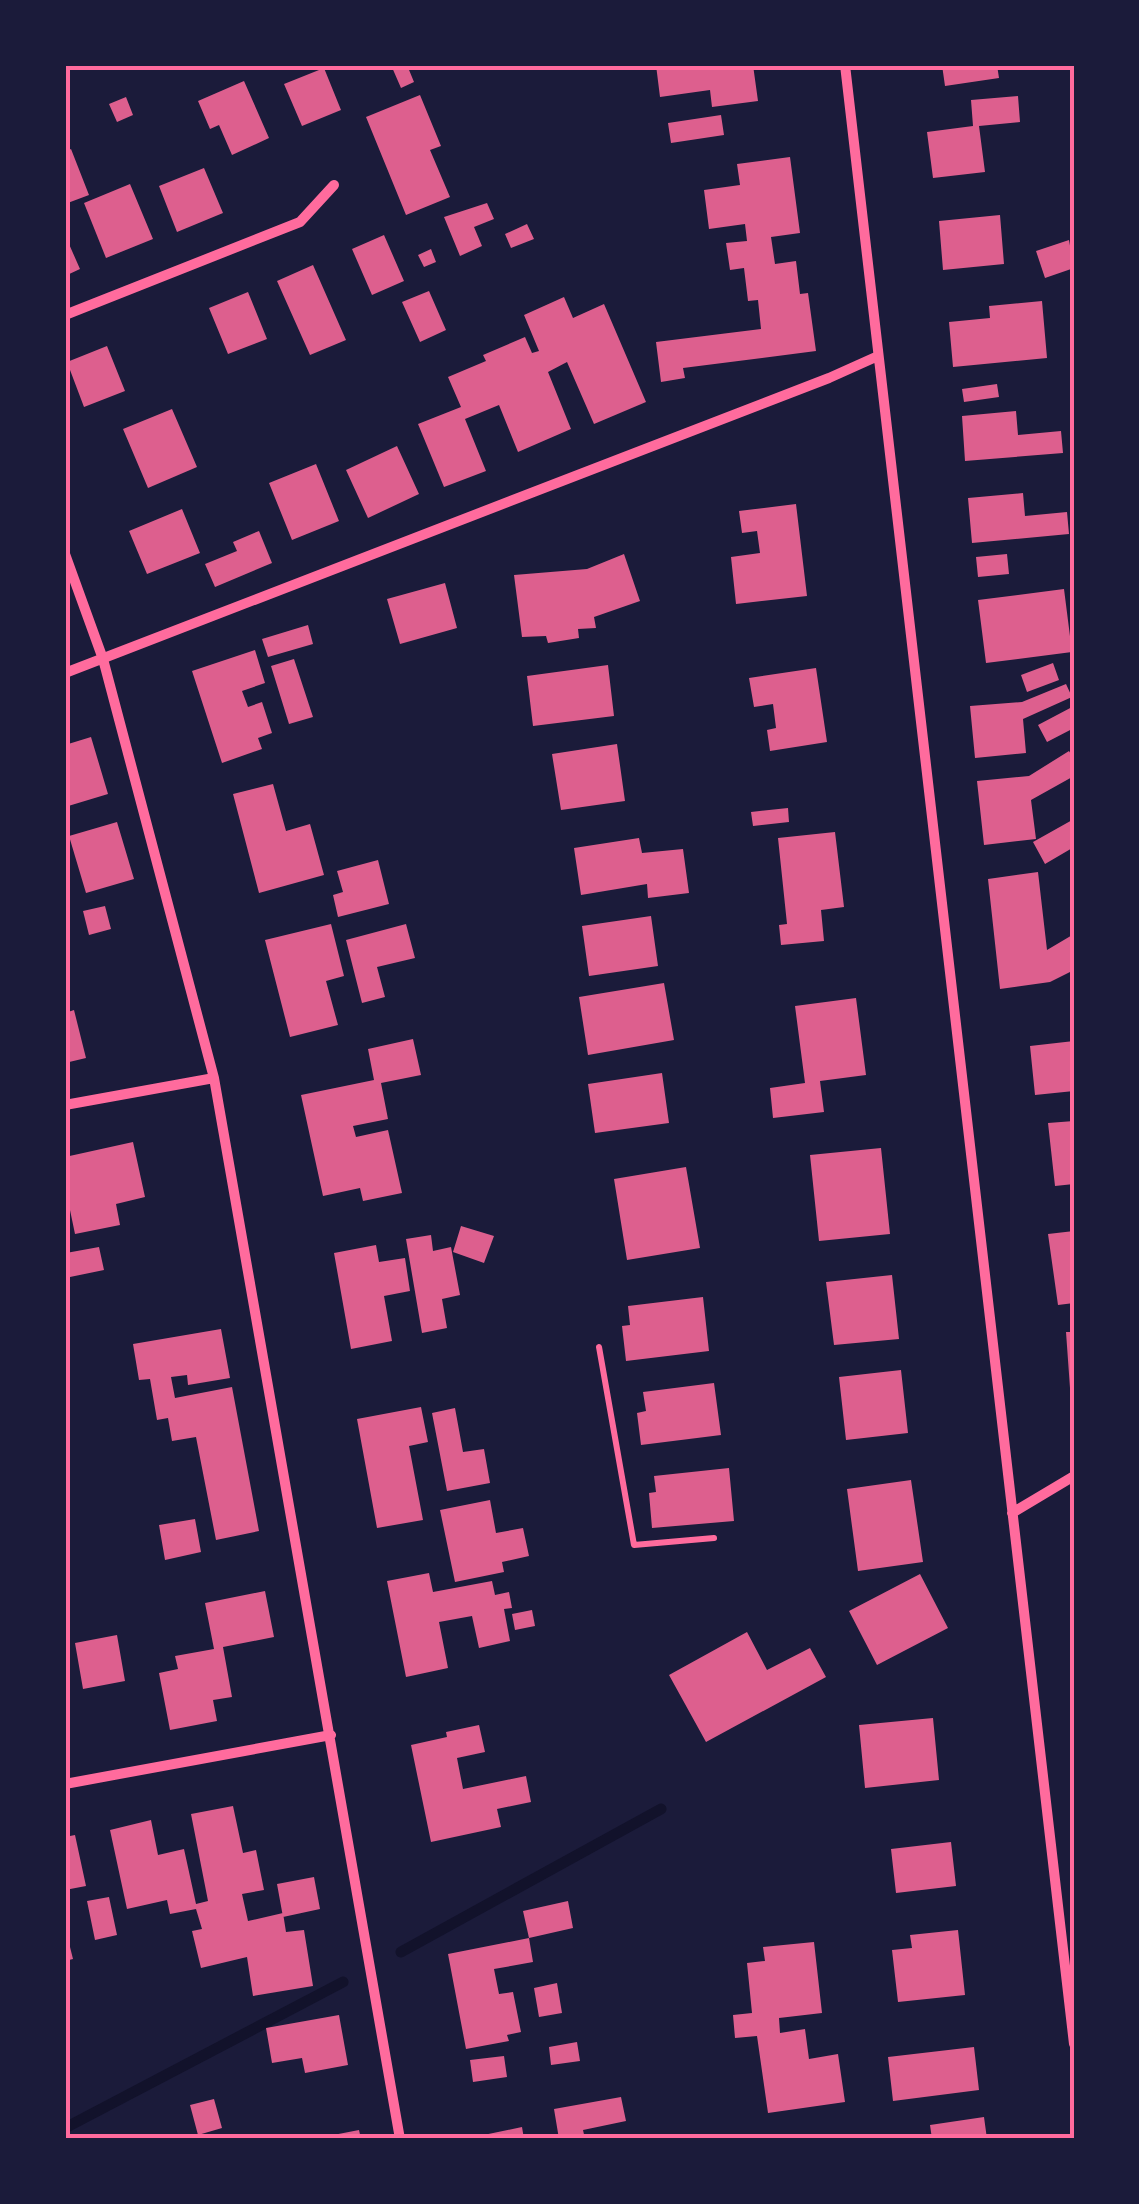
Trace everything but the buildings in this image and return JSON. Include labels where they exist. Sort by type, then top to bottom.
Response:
[{"type":"street","points":[[845,65],[1074,2044]]},
{"type":"street","points":[[65,316],[300,222],[334,185]]},
{"type":"street","points":[[65,673],[878,356]]},
{"type":"street","points":[[65,554],[104,659],[214,1078],[400,2139]]},
{"type":"street","points":[[65,1105],[214,1078]]},
{"type":"street","points":[[1012,1513],[1074,1476]]},
{"type":"street","points":[[65,1784],[331,1735]]},
{"type":"path","points":[[600,1347],[634,1545],[714,1538]]},
{"type":"waterway","points":[[401,1952],[661,1809]]},
{"type":"waterway","points":[[65,2128],[343,1982]]}]
